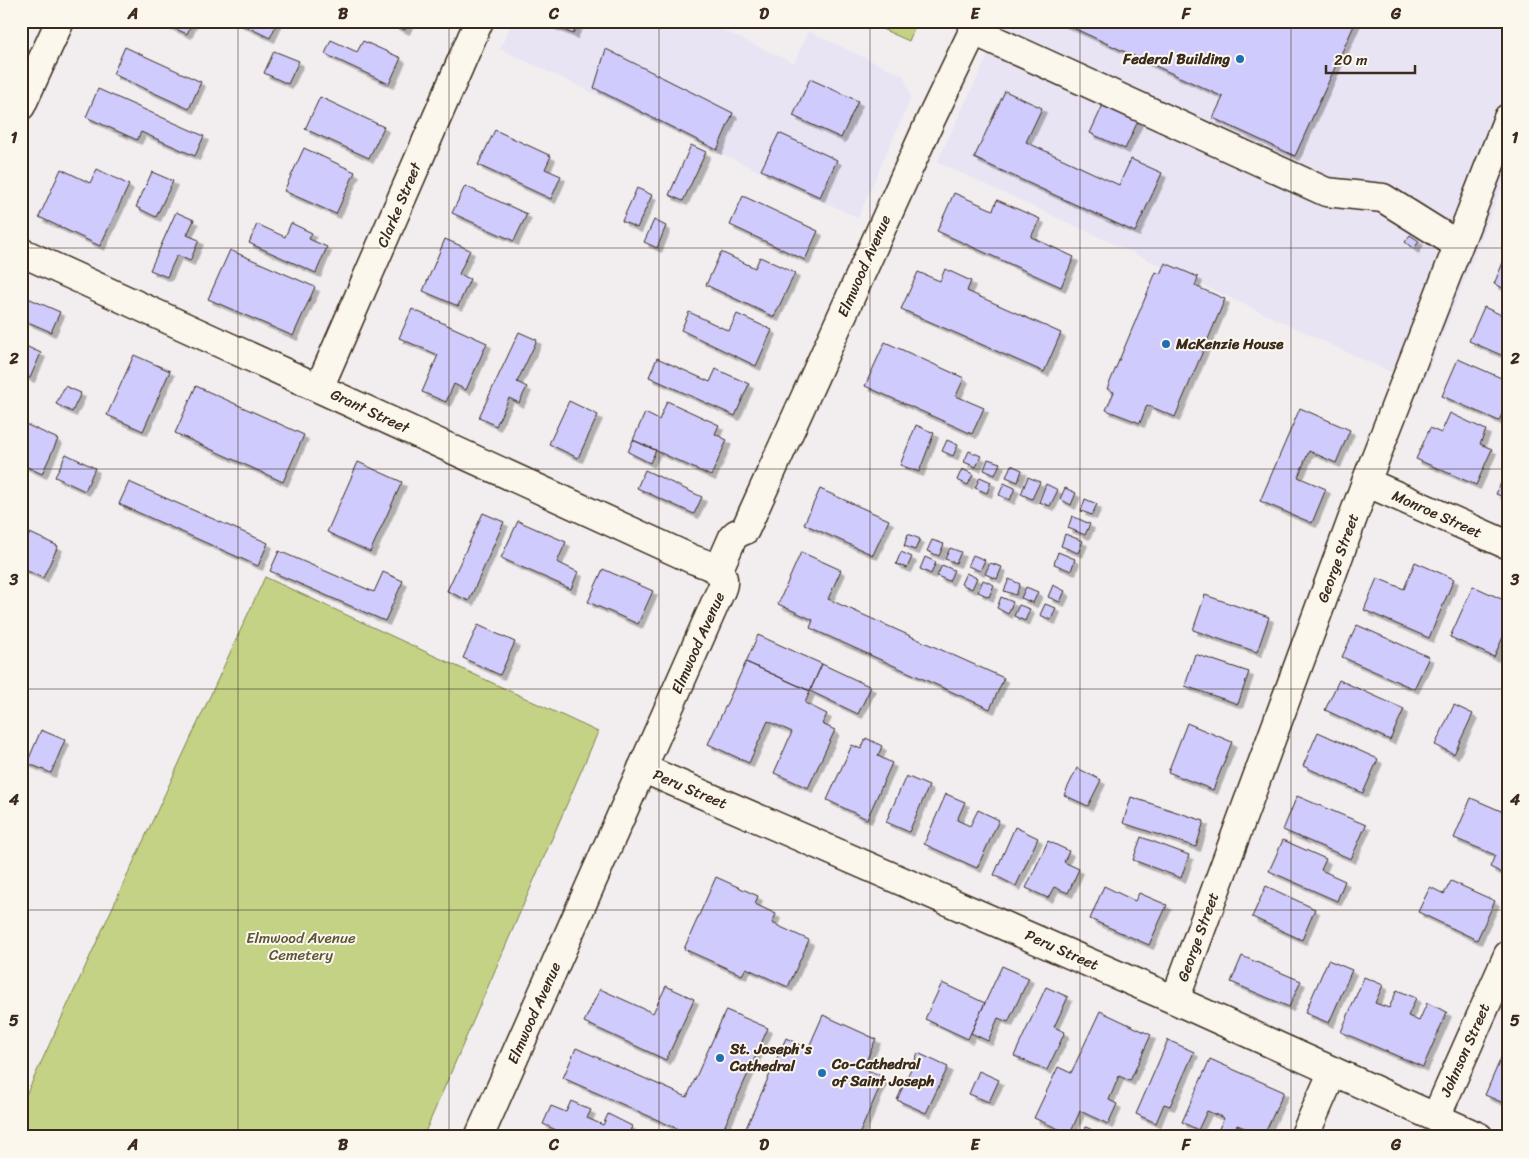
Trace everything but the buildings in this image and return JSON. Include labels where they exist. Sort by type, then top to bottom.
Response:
[{"type":"street","points":[[21,106],[60,21]]},
{"type":"street","name":"Clarke Street","points":[[319,388],[479,21]]},
{"type":"street","points":[[976,26],[1326,192],[1383,198],[1458,245]]},
{"type":"street","name":"Elmwood Avenue","points":[[479,1137],[723,586],[724,581],[718,571],[733,537],[744,530],[750,519],[931,119],[976,26]]},
{"type":"street","name":"George Street","points":[[1175,1000],[1366,482],[1508,118]]},
{"type":"street","name":"Grant Street","points":[[21,252],[718,571]]},
{"type":"street","name":"Monroe Street","points":[[1366,482],[1508,545]]},
{"type":"street","name":"Peru Street","points":[[642,768],[1175,1000],[1479,1137]]},
{"type":"street","name":"Johnson Street","points":[[1436,1117],[1508,955]]},
{"type":"street","points":[[1304,1137],[1333,1071]]},
{"type":"shaded area","points":[[512,21],[702,21],[794,63],[808,31],[904,76],[911,98],[858,218],[500,49]]},
{"type":"shaded area","points":[[1004,21],[1508,21],[1508,171],[1422,387],[937,162]]},
{"type":"green space","points":[[864,21],[917,21],[909,41]]},
{"type":"green space","name":"Elmwood Avenue Cemetery","points":[[265,577],[598,732],[423,1137],[21,1137],[21,1106]]},
{"type":"place","name":"Federal Building","points":[[1240,59]]},
{"type":"place","name":"McKenzie House","points":[[1166,344]]},
{"type":"place","name":"St. Joseph's Cathedral","points":[[720,1058]]},
{"type":"place","name":"Co-Cathedral of Saint Joseph","points":[[822,1073]]}]
